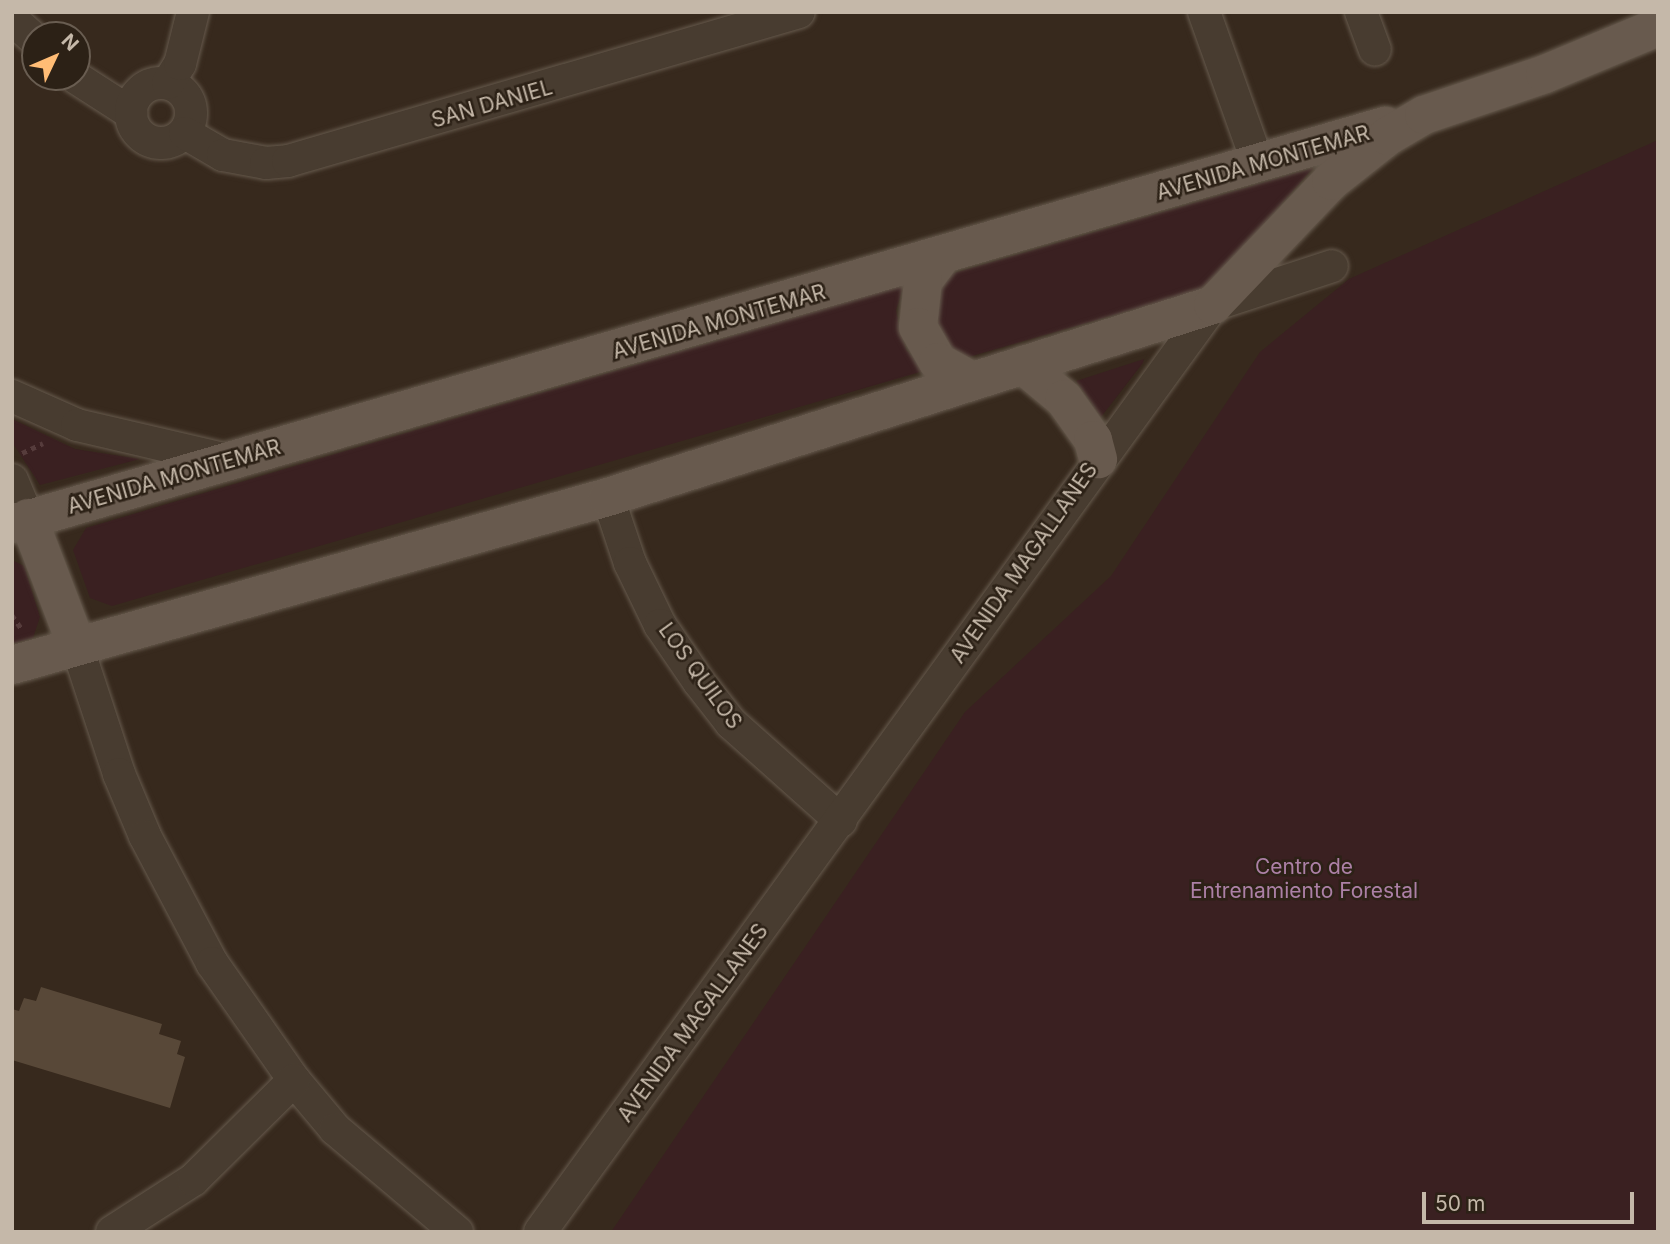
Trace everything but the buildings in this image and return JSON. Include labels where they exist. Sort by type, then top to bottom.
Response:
[{"type":"main road","name":"AVENIDA MAGALLANES","points":[[1213,304],[1331,181],[1388,136],[1424,115],[1649,33]]},
{"type":"main road","name":"AVENIDA MONTEMAR","points":[[20,521],[942,257],[1424,115]]},
{"type":"main road","points":[[942,257],[923,281],[916,311],[918,327],[938,362],[971,380]]},
{"type":"main road","points":[[12,665],[608,497],[1213,304]]},
{"type":"main road","points":[[1023,365],[1064,399],[1093,440],[1098,459]]},
{"type":"main road","points":[[20,521],[77,646]]},
{"type":"street","points":[[131,113],[142,89],[168,83],[180,64],[193,12]]},
{"type":"street","name":"SAN DANIEL","points":[[185,133],[223,155],[244,160],[288,161],[799,12]]},
{"type":"street","points":[[1204,12],[1258,164]]},
{"type":"street","points":[[1362,12],[1375,50]]},
{"type":"street","points":[[91,87],[131,113],[138,133],[146,140],[167,144],[185,133],[190,124],[190,103],[168,83]]},
{"type":"street","points":[[1213,304],[1332,266]]},
{"type":"street","name":"AVENIDA MAGALLANES","points":[[540,1232],[841,821],[1098,459],[1213,304]]},
{"type":"street","points":[[12,396],[76,425],[228,460]]},
{"type":"street","points":[[12,480],[20,521]]},
{"type":"street","name":"LOS QUILOS","points":[[608,497],[630,563],[660,625],[699,682],[731,723],[841,821]]},
{"type":"street","points":[[77,646],[119,774],[176,900],[218,973],[294,1080],[335,1129],[457,1232]]},
{"type":"street","points":[[112,1232],[193,1180],[294,1080]]},
{"type":"green space","name":"Centro de Entrenamiento Forestal","points":[[1658,140],[1658,1232],[611,1232],[965,712],[1111,576],[1260,352],[1349,279]]},
{"type":"green space","points":[[1313,168],[1208,288],[965,358],[948,348],[931,306],[944,276]]},
{"type":"green space","points":[[904,285],[896,310],[900,331],[907,351],[927,370],[112,606],[90,598],[73,550],[86,528]]},
{"type":"green space","points":[[1144,359],[1143,363],[1101,417],[1076,381]]},
{"type":"green space","points":[[12,419],[75,449],[140,459],[40,485],[12,442]]},
{"type":"green space","points":[[12,560],[24,566],[40,617],[33,638],[12,644]]}]
